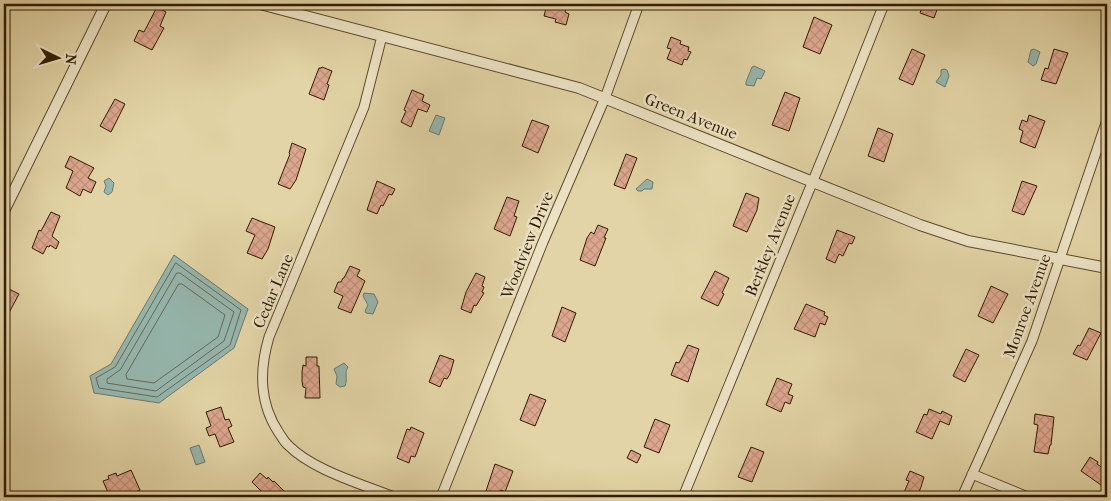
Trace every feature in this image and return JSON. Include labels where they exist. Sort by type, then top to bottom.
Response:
[{"type":"street","points":[[4,210],[106,4]]},
{"type":"street","name":"Green Avenue","points":[[260,4],[579,88],[952,237],[1107,268]]},
{"type":"street","name":"Woodview Drive","points":[[441,497],[543,242],[605,98],[639,4]]},
{"type":"street","name":"Berkley Avenue","points":[[683,497],[884,4]]},
{"type":"street","name":"Cedar Lane","points":[[382,36],[364,107],[269,337],[263,367],[263,399],[271,420],[288,445],[326,470],[394,497]]},
{"type":"street","name":"Monroe Avenue","points":[[962,497],[1032,341],[1107,120]]},
{"type":"street","points":[[972,474],[1028,497]]},
{"type":"water","points":[[1034,49],[1040,52],[1036,64],[1033,66],[1028,62],[1031,50]]},
{"type":"water","points":[[754,66],[765,71],[761,79],[757,78],[754,86],[746,85],[752,67]]},
{"type":"water","points":[[941,70],[947,70],[949,76],[945,87],[936,82],[941,75]]},
{"type":"water","points":[[436,115],[445,118],[439,135],[429,131]]},
{"type":"water","points":[[109,178],[114,183],[112,192],[108,195],[104,192],[106,186],[104,181]]},
{"type":"water","points":[[647,179],[653,182],[652,189],[638,191],[636,189]]},
{"type":"water","points":[[174,255],[248,309],[234,348],[159,403],[94,393],[90,376],[111,364]]},
{"type":"water","points":[[364,293],[374,294],[378,302],[373,314],[366,313],[365,311],[368,305],[363,296]]},
{"type":"water","points":[[344,363],[348,367],[346,383],[345,386],[340,387],[336,384],[337,376],[334,369]]},
{"type":"water","points":[[199,445],[205,462],[196,465],[190,448]]},
{"type":"building","points":[[547,4],[567,4],[565,12],[569,14],[566,25],[555,22],[556,19],[544,16]]},
{"type":"building","points":[[923,4],[939,4],[934,18],[920,13]]},
{"type":"building","points":[[157,7],[166,12],[160,26],[164,28],[152,50],[134,41],[139,30],[144,32]]},
{"type":"building","points":[[814,17],[832,25],[820,54],[803,47]]},
{"type":"building","points":[[671,37],[681,41],[680,44],[689,47],[688,51],[691,52],[687,60],[684,59],[682,65],[667,59],[671,49],[667,48]]},
{"type":"building","points":[[912,49],[925,55],[913,85],[899,79]]},
{"type":"building","points":[[1054,49],[1068,53],[1056,84],[1041,80],[1045,68],[1048,69]]},
{"type":"building","points":[[322,67],[332,71],[324,100],[309,94],[319,68]]},
{"type":"building","points":[[412,90],[424,95],[422,101],[430,105],[427,112],[418,109],[411,127],[401,122]]},
{"type":"building","points":[[785,92],[800,98],[789,131],[772,125]]},
{"type":"building","points":[[115,99],[125,104],[111,132],[100,126]]},
{"type":"building","points":[[1029,115],[1045,121],[1035,148],[1020,142],[1023,131],[1019,129],[1022,120],[1027,122]]},
{"type":"building","points":[[532,120],[549,126],[538,153],[522,146]]},
{"type":"building","points":[[878,128],[893,134],[884,162],[868,156]]},
{"type":"building","points":[[292,143],[306,149],[296,180],[290,189],[278,184],[290,154]]},
{"type":"building","points":[[626,154],[637,158],[625,189],[614,185]]},
{"type":"building","points":[[70,156],[94,168],[88,178],[96,182],[91,193],[83,189],[80,196],[66,188],[73,171],[65,167]]},
{"type":"building","points":[[377,181],[395,189],[392,195],[389,194],[383,206],[381,205],[377,214],[367,210]]},
{"type":"building","points":[[1022,181],[1037,186],[1024,215],[1012,211]]},
{"type":"building","points":[[746,193],[759,198],[757,210],[747,232],[733,226]]},
{"type":"building","points":[[507,197],[519,201],[514,216],[517,217],[510,236],[494,229]]},
{"type":"building","points":[[51,212],[60,216],[52,236],[59,242],[56,249],[50,245],[49,247],[47,246],[43,254],[32,248],[39,230],[41,231]]},
{"type":"building","points":[[252,218],[275,227],[268,249],[262,259],[247,253],[255,235],[246,231]]},
{"type":"building","points":[[598,225],[608,229],[595,266],[580,260],[587,238],[591,232],[594,234]]},
{"type":"building","points":[[837,230],[855,237],[852,244],[849,243],[843,256],[839,254],[835,263],[826,259]]},
{"type":"building","points":[[350,266],[360,270],[357,276],[365,281],[351,313],[338,308],[343,296],[334,292],[338,282],[341,282],[344,278]]},
{"type":"building","points":[[715,271],[729,278],[718,306],[701,298]]},
{"type":"building","points":[[476,273],[485,277],[482,286],[484,287],[482,292],[484,293],[476,306],[474,305],[471,313],[461,309],[466,292]]},
{"type":"building","points":[[991,286],[1008,294],[993,323],[978,316]]},
{"type":"building","points":[[7,288],[19,294],[4,322],[4,295]]},
{"type":"building","points":[[806,304],[825,312],[824,315],[828,317],[825,325],[820,323],[815,337],[794,329]]},
{"type":"building","points":[[562,307],[576,313],[565,342],[552,336]]},
{"type":"building","points":[[1089,328],[1101,333],[1087,360],[1073,354],[1078,345],[1080,346]]},
{"type":"building","points":[[688,345],[699,349],[688,382],[671,375],[676,362],[679,363]]},
{"type":"building","points":[[966,349],[979,355],[965,382],[953,376]]},
{"type":"building","points":[[440,355],[454,360],[450,374],[447,379],[444,378],[440,387],[429,382]]},
{"type":"building","points":[[306,357],[317,357],[320,398],[305,398],[306,388],[303,387],[302,372],[303,365],[306,366]]},
{"type":"building","points":[[777,378],[792,384],[788,394],[793,396],[790,404],[785,402],[781,412],[766,405]]},
{"type":"building","points":[[530,394],[546,400],[535,426],[520,420]]},
{"type":"building","points":[[221,407],[225,420],[229,419],[232,426],[228,428],[234,442],[220,447],[215,434],[209,436],[206,428],[211,426],[206,412]]},
{"type":"building","points":[[929,409],[941,414],[942,411],[952,416],[949,425],[940,421],[932,439],[916,432],[924,414],[927,415]]},
{"type":"building","points":[[1035,414],[1054,417],[1051,445],[1048,454],[1034,452],[1038,425],[1034,424]]},
{"type":"building","points":[[655,419],[670,425],[659,453],[644,447]]},
{"type":"building","points":[[411,427],[424,433],[415,457],[411,456],[409,463],[397,458],[407,429],[410,430]]},
{"type":"building","points":[[751,447],[764,452],[752,482],[738,477]]},
{"type":"building","points":[[631,450],[641,455],[637,463],[627,458]]},
{"type":"building","points":[[1090,457],[1107,471],[1107,482],[1104,487],[1081,471]]},
{"type":"building","points":[[495,464],[513,471],[505,492],[501,490],[498,496],[486,491]]},
{"type":"building","points":[[131,470],[140,490],[129,495],[127,491],[110,497],[103,481],[109,479],[108,476],[116,473],[117,476]]},
{"type":"building","points":[[910,471],[924,477],[921,487],[917,497],[902,497],[909,481],[906,480]]},
{"type":"building","points":[[260,473],[267,479],[268,477],[274,481],[284,491],[279,497],[267,497],[252,482]]}]
